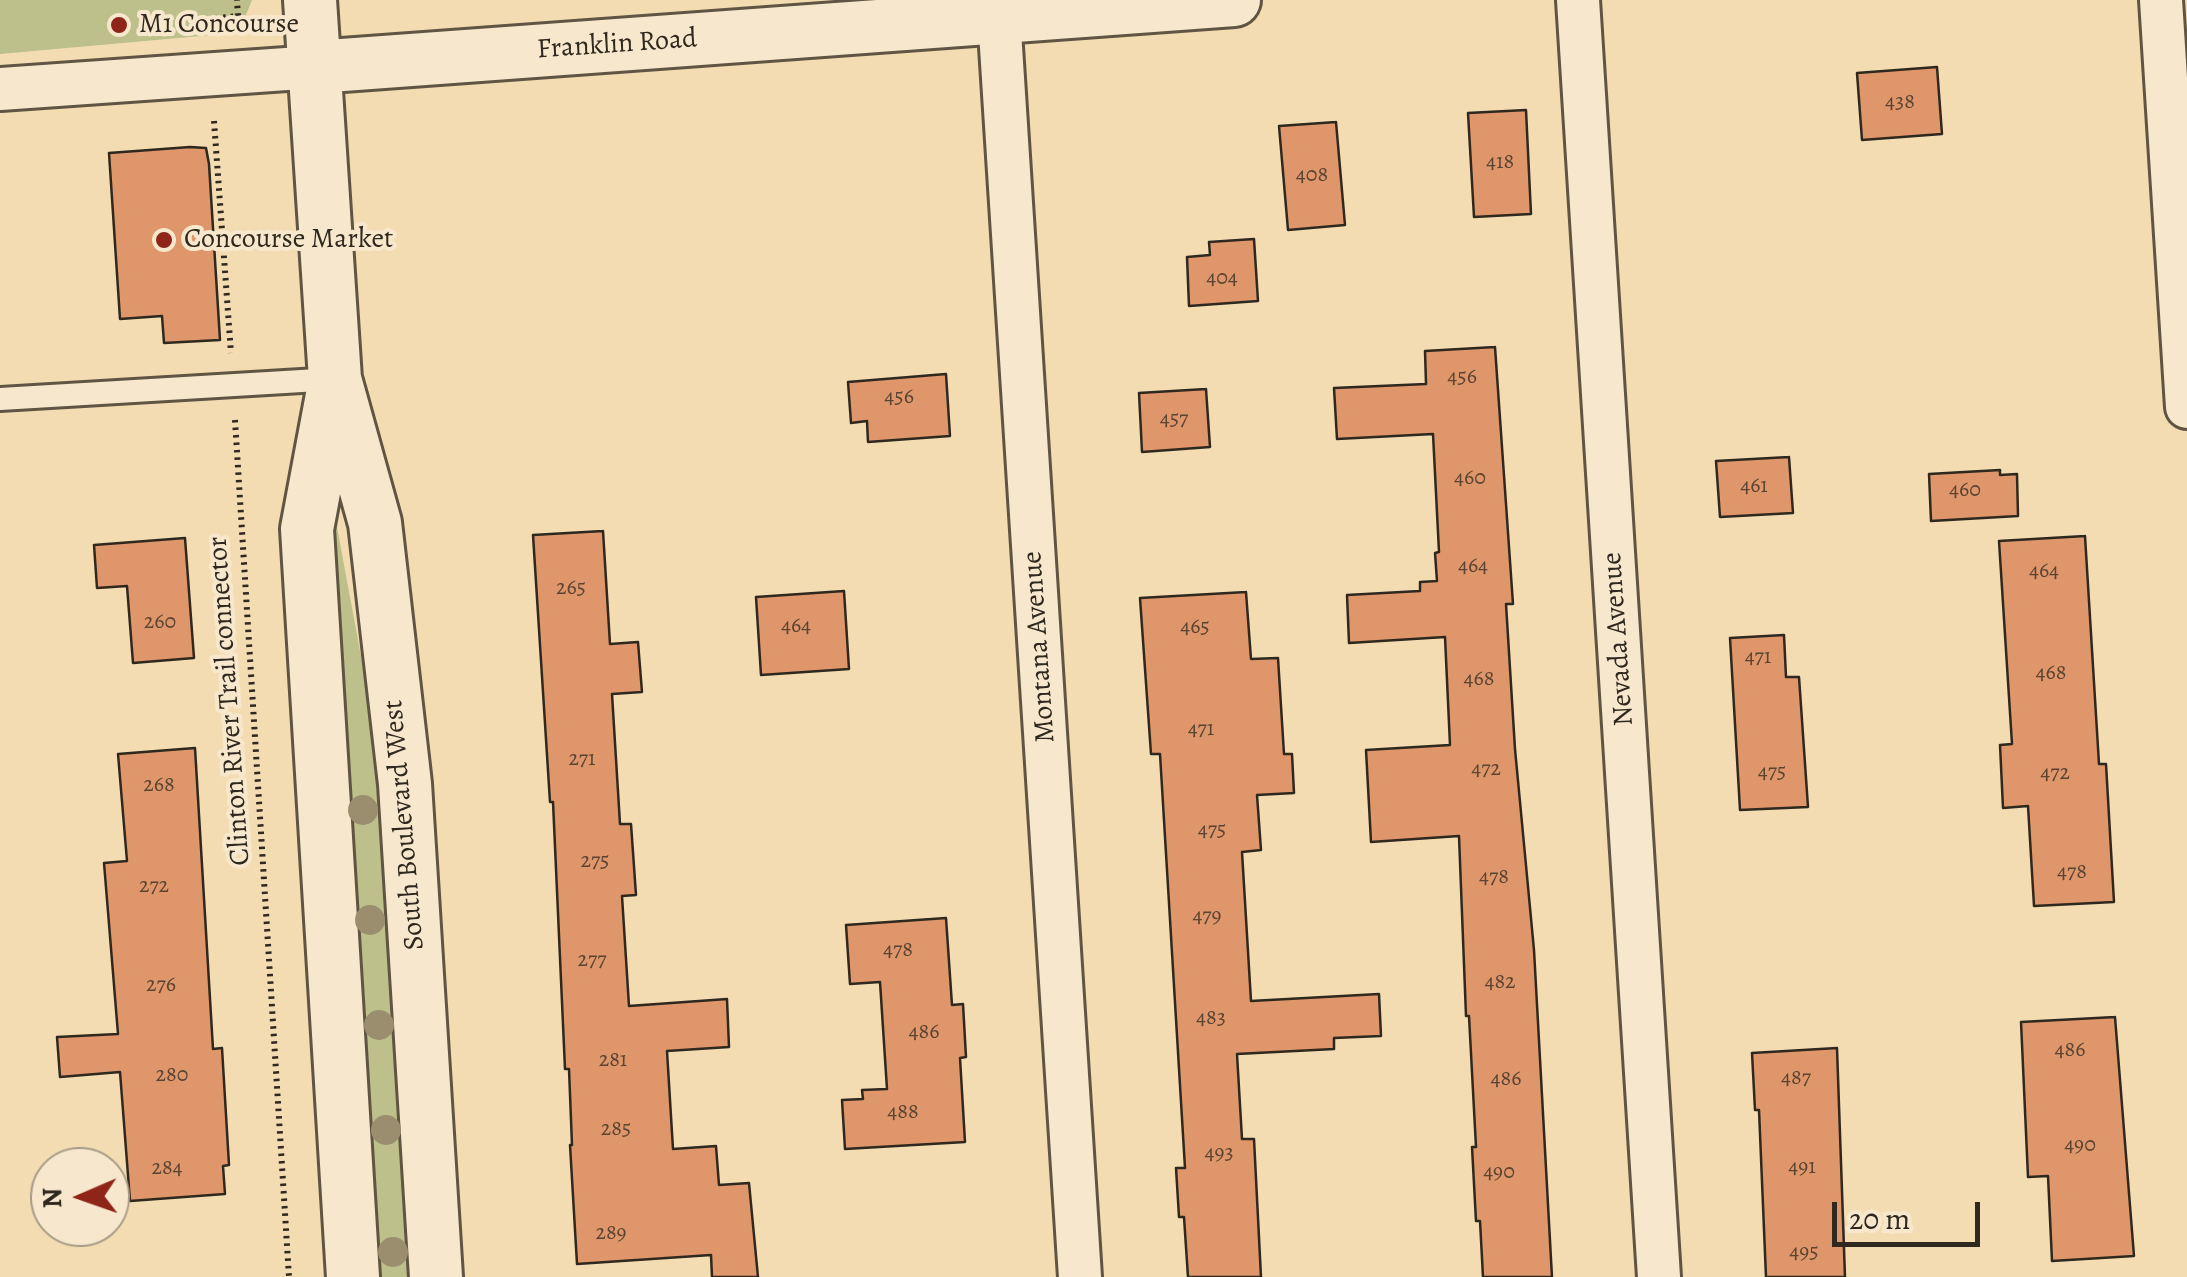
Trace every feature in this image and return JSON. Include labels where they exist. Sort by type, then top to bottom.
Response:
[{"type":"street","name":"South Boulevard West","points":[[310,0],[335,379],[374,523],[403,765],[436,1277]]},
{"type":"street","name":"Franklin Road","points":[[0,89],[1234,0]]},
{"type":"street","name":"Nevada Avenue","points":[[1578,0],[1659,1277]]},
{"type":"street","points":[[2161,0],[2187,407]]},
{"type":"street","name":"Montana Avenue","points":[[999,16],[1080,1277]]},
{"type":"street","name":"South Boulevard West","points":[[335,379],[307,530],[353,1277]]},
{"type":"lane","points":[[0,399],[335,379]]},
{"type":"path","points":[[211,40],[210,18],[238,16],[237,0]]},
{"type":"path","name":"Clinton River Trail connector","points":[[214,122],[289,1277]]},
{"type":"green space","name":"M1 Concourse","points":[[0,0],[252,0],[244,20],[212,35],[0,54]]},
{"type":"green space","points":[[334,524],[382,769],[416,1277],[374,1277]]},
{"type":"building","points":[[1937,67],[1942,134],[1862,140],[1857,73]]},
{"type":"building","points":[[1526,110],[1531,214],[1474,217],[1468,113]]},
{"type":"building","points":[[1336,122],[1345,225],[1288,230],[1279,126]]},
{"type":"building","name":"Concourse Market","points":[[206,148],[209,164],[220,340],[164,343],[162,316],[120,319],[109,153]]},
{"type":"building","points":[[1254,239],[1258,301],[1189,306],[1187,257],[1210,255],[1209,242]]},
{"type":"building","points":[[1495,347],[1513,604],[1506,604],[1534,950],[1552,1277],[1483,1277],[1480,1221],[1476,1221],[1472,1147],[1476,1147],[1459,836],[1371,842],[1366,750],[1450,745],[1445,637],[1349,643],[1347,595],[1420,591],[1420,582],[1437,581],[1433,434],[1337,439],[1334,388],[1426,384],[1425,351]]},
{"type":"building","points":[[946,374],[950,436],[868,442],[867,421],[851,423],[848,382]]},
{"type":"building","points":[[1206,389],[1210,447],[1142,452],[1139,393]]},
{"type":"building","points":[[1789,457],[1793,513],[1720,517],[1716,461]]},
{"type":"building","points":[[2000,470],[2000,475],[2017,474],[2018,516],[1931,521],[1929,474]]},
{"type":"building","points":[[603,531],[610,644],[638,642],[642,692],[612,694],[620,824],[631,824],[636,895],[622,896],[629,1006],[727,999],[729,1047],[667,1051],[673,1149],[716,1146],[719,1185],[749,1183],[758,1277],[712,1277],[711,1255],[577,1264],[553,802],[533,535]]},
{"type":"building","points":[[2085,536],[2099,764],[2106,764],[2114,902],[2034,906],[2028,806],[2003,808],[2000,745],[2012,744],[1999,541]]},
{"type":"building","points":[[185,538],[194,658],[133,663],[127,586],[97,588],[94,545]]},
{"type":"building","points":[[844,591],[849,669],[761,675],[756,597]]},
{"type":"building","points":[[1246,592],[1251,659],[1278,658],[1284,754],[1292,754],[1294,793],[1257,795],[1261,850],[1242,852],[1251,1001],[1379,994],[1381,1036],[1334,1038],[1334,1049],[1237,1054],[1242,1139],[1254,1139],[1261,1277],[1188,1277],[1176,1168],[1185,1168],[1160,754],[1151,754],[1140,598]]},
{"type":"building","points":[[1784,635],[1786,677],[1799,677],[1808,807],[1740,810],[1730,638]]},
{"type":"building","points":[[195,748],[213,1049],[222,1048],[229,1165],[223,1166],[225,1194],[130,1201],[130,1147],[126,1147],[120,1072],[60,1077],[57,1037],[118,1034],[104,863],[127,861],[118,754]]},
{"type":"building","points":[[946,918],[952,1005],[963,1004],[966,1057],[960,1058],[965,1142],[845,1149],[842,1100],[863,1099],[862,1090],[887,1089],[880,982],[850,984],[846,925]]},
{"type":"building","points":[[2115,1017],[2134,1256],[2052,1261],[2048,1176],[2028,1177],[2021,1022]]},
{"type":"building","points":[[1837,1048],[1845,1277],[1766,1277],[1759,1110],[1755,1110],[1752,1053]]},
{"type":"place","name":"M1 Concourse","points":[[119,25]]},
{"type":"place","name":"Concourse Market","points":[[164,240]]}]
